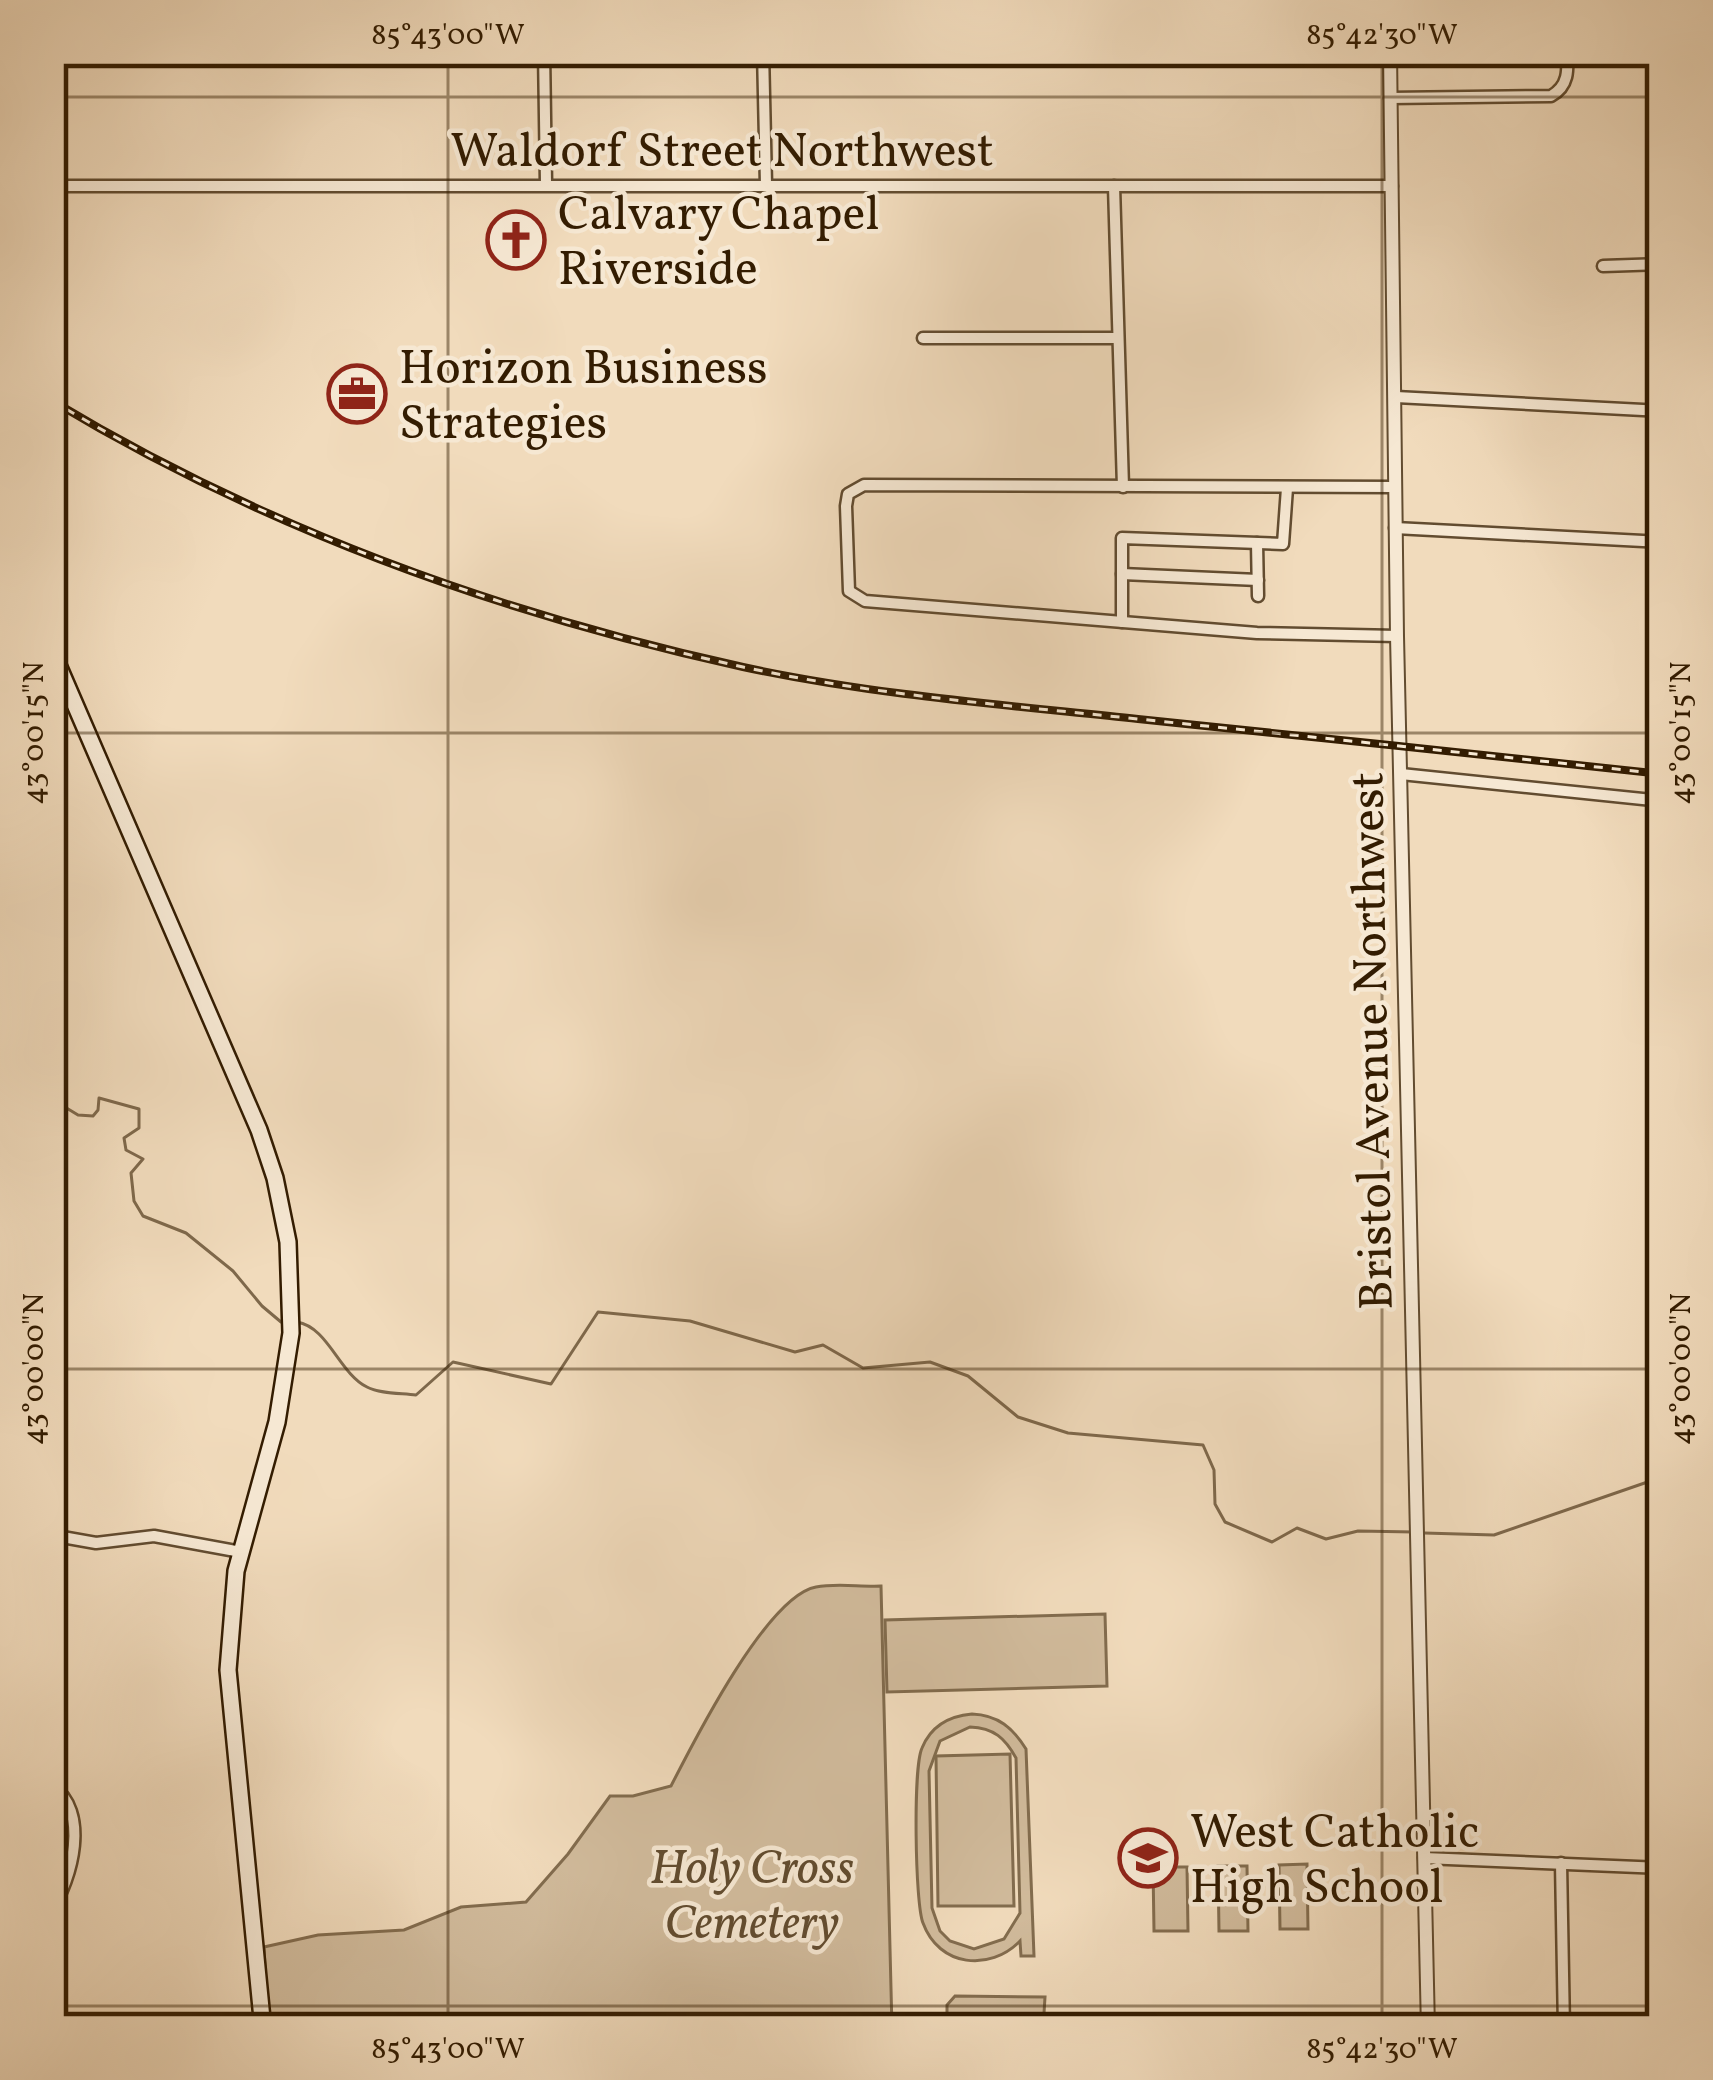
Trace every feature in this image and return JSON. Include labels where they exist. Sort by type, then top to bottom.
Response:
[{"type":"main road","points":[[51,649],[260,1130],[281,1205],[292,1294],[291,1333],[277,1422],[232,1597],[228,1670],[263,2029]]},
{"type":"street","points":[[544,51],[545,184]]},
{"type":"street","points":[[763,51],[766,185]]},
{"type":"street","name":"Bristol Avenue Northwest","points":[[1390,51],[1397,636],[1428,2029]]},
{"type":"street","points":[[1390,98],[1551,96],[1566,80],[1567,51]]},
{"type":"street","name":"Waldorf Street Northwest","points":[[51,186],[1392,186]]},
{"type":"street","points":[[1114,186],[1123,487]]},
{"type":"street","points":[[1603,266],[1662,264]]},
{"type":"street","points":[[923,338],[1117,338]]},
{"type":"street","points":[[1396,397],[1662,411]]},
{"type":"street","points":[[1395,487],[864,485],[848,494],[846,506],[849,591],[865,601],[1257,633],[1397,636]]},
{"type":"street","points":[[1122,622],[1122,538],[1283,544],[1287,488]]},
{"type":"street","points":[[1395,528],[1662,542]]},
{"type":"street","points":[[1257,544],[1258,596]]},
{"type":"street","points":[[1122,574],[1258,580]]},
{"type":"street","points":[[1401,774],[1662,801]]},
{"type":"street","points":[[51,1535],[96,1543],[154,1536],[241,1552]]},
{"type":"street","points":[[51,1785],[67,1800],[73,1817],[68,1881],[51,1911]]},
{"type":"street","points":[[1424,1858],[1662,1868]]},
{"type":"street","points":[[1561,1863],[1564,2029]]},
{"type":"green space","name":"Holy Cross Cemetery","points":[[824,1586],[881,1586],[892,2029],[268,2029],[264,1947],[318,1935],[404,1930],[461,1907],[526,1902],[610,1796],[633,1796],[671,1786],[734,1673],[797,1596]]},
{"type":"green space","points":[[1105,1614],[1107,1686],[887,1692],[885,1620]]},
{"type":"green space","points":[[964,1715],[997,1720],[1026,1749],[1034,1956],[1021,1956],[1020,1941],[994,1957],[966,1960],[941,1949],[923,1923],[917,1864],[919,1760],[936,1728]],"holes":[[[970,1727],[998,1735],[1016,1758],[1020,1913],[1004,1939],[974,1949],[950,1941],[940,1931],[932,1908],[929,1771],[940,1741]]]},
{"type":"green space","points":[[1010,1754],[1014,1906],[938,1906],[936,1756]]},
{"type":"green space","points":[[1307,1864],[1308,1929],[1280,1929],[1279,1865]]},
{"type":"green space","points":[[1218,1866],[1247,1866],[1248,1931],[1219,1931]]},
{"type":"green space","points":[[1153,1867],[1187,1867],[1188,1931],[1154,1931]]},
{"type":"green space","points":[[955,1996],[1045,1997],[1043,2029],[947,2029],[947,2005]]},
{"type":"waterway","points":[[51,1079],[55,1101],[78,1115],[93,1116],[99,1098],[139,1109],[139,1128],[124,1138],[126,1150],[143,1159],[131,1173],[134,1201],[143,1216],[186,1233],[233,1271],[262,1306],[287,1322]]},
{"type":"waterway","points":[[297,1322],[317,1332],[367,1387],[416,1395],[453,1362],[551,1384],[598,1312],[690,1321],[795,1352],[823,1345],[863,1368],[930,1362],[968,1376],[1018,1417],[1068,1433],[1203,1445],[1214,1470],[1215,1504],[1225,1522],[1272,1542],[1297,1528],[1326,1539],[1358,1531],[1414,1532]]},
{"type":"waterway","points":[[1424,1533],[1494,1535],[1662,1477]]},
{"type":"railway","points":[[51,400],[215,488],[386,562],[563,621],[743,667],[940,698],[1662,774]]},
{"type":"place","name":"Calvary Chapel Riverside","points":[[516,240]]},
{"type":"place","name":"Horizon Business Strategies","points":[[357,394]]},
{"type":"place","name":"West Catholic High School","points":[[1148,1858]]}]
